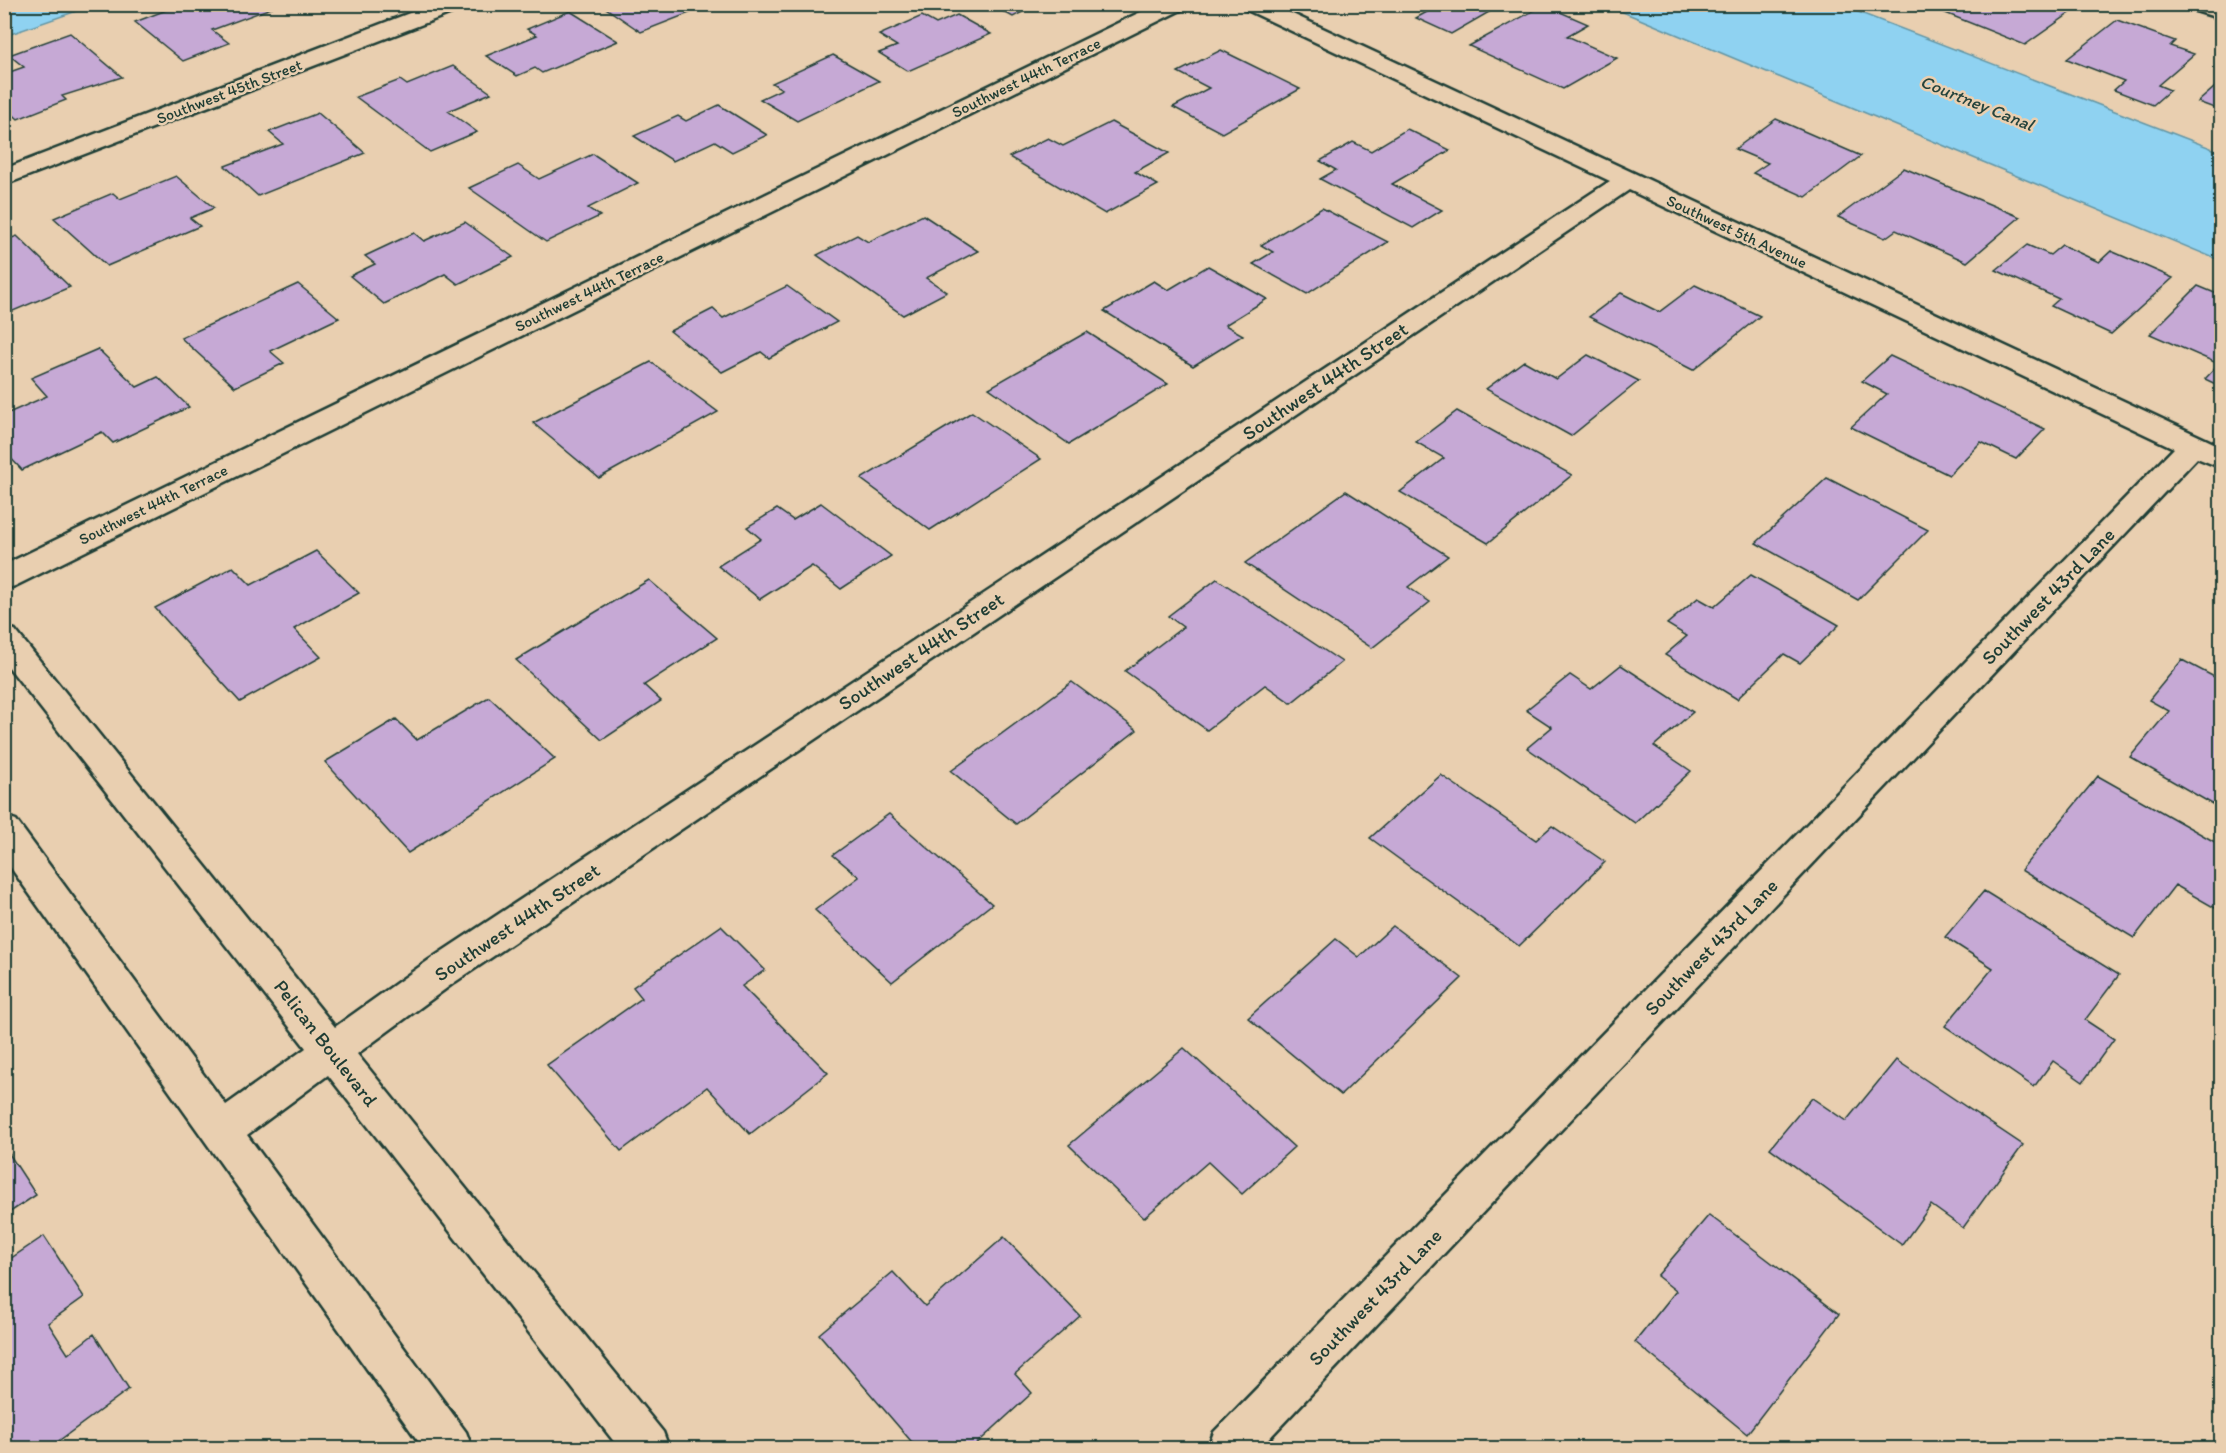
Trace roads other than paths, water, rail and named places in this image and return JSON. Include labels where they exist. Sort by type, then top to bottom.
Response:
[{"type":"street","name":"Southwest 45th Street","points":[[4,178],[454,4]]},
{"type":"street","name":"Southwest 44th Terrace","points":[[4,578],[1175,4]]},
{"type":"street","name":"Southwest 5th Avenue","points":[[1253,4],[2207,452]]},
{"type":"street","points":[[2197,4],[2222,13]]},
{"type":"street","name":"Southwest 44th Street","points":[[221,1131],[452,965],[1627,180]]},
{"type":"street","name":"Southwest 43rd Lane","points":[[1230,1449],[2207,452]]},
{"type":"street","name":"Pelican Boulevard","points":[[4,638],[647,1449]]},
{"type":"street","points":[[4,830],[450,1449]]},
{"type":"water","points":[[5,4],[94,4],[94,5],[5,36]]},
{"type":"water","name":"Courtney Canal","points":[[1606,5],[1840,5],[2221,152],[2221,261]]}]
